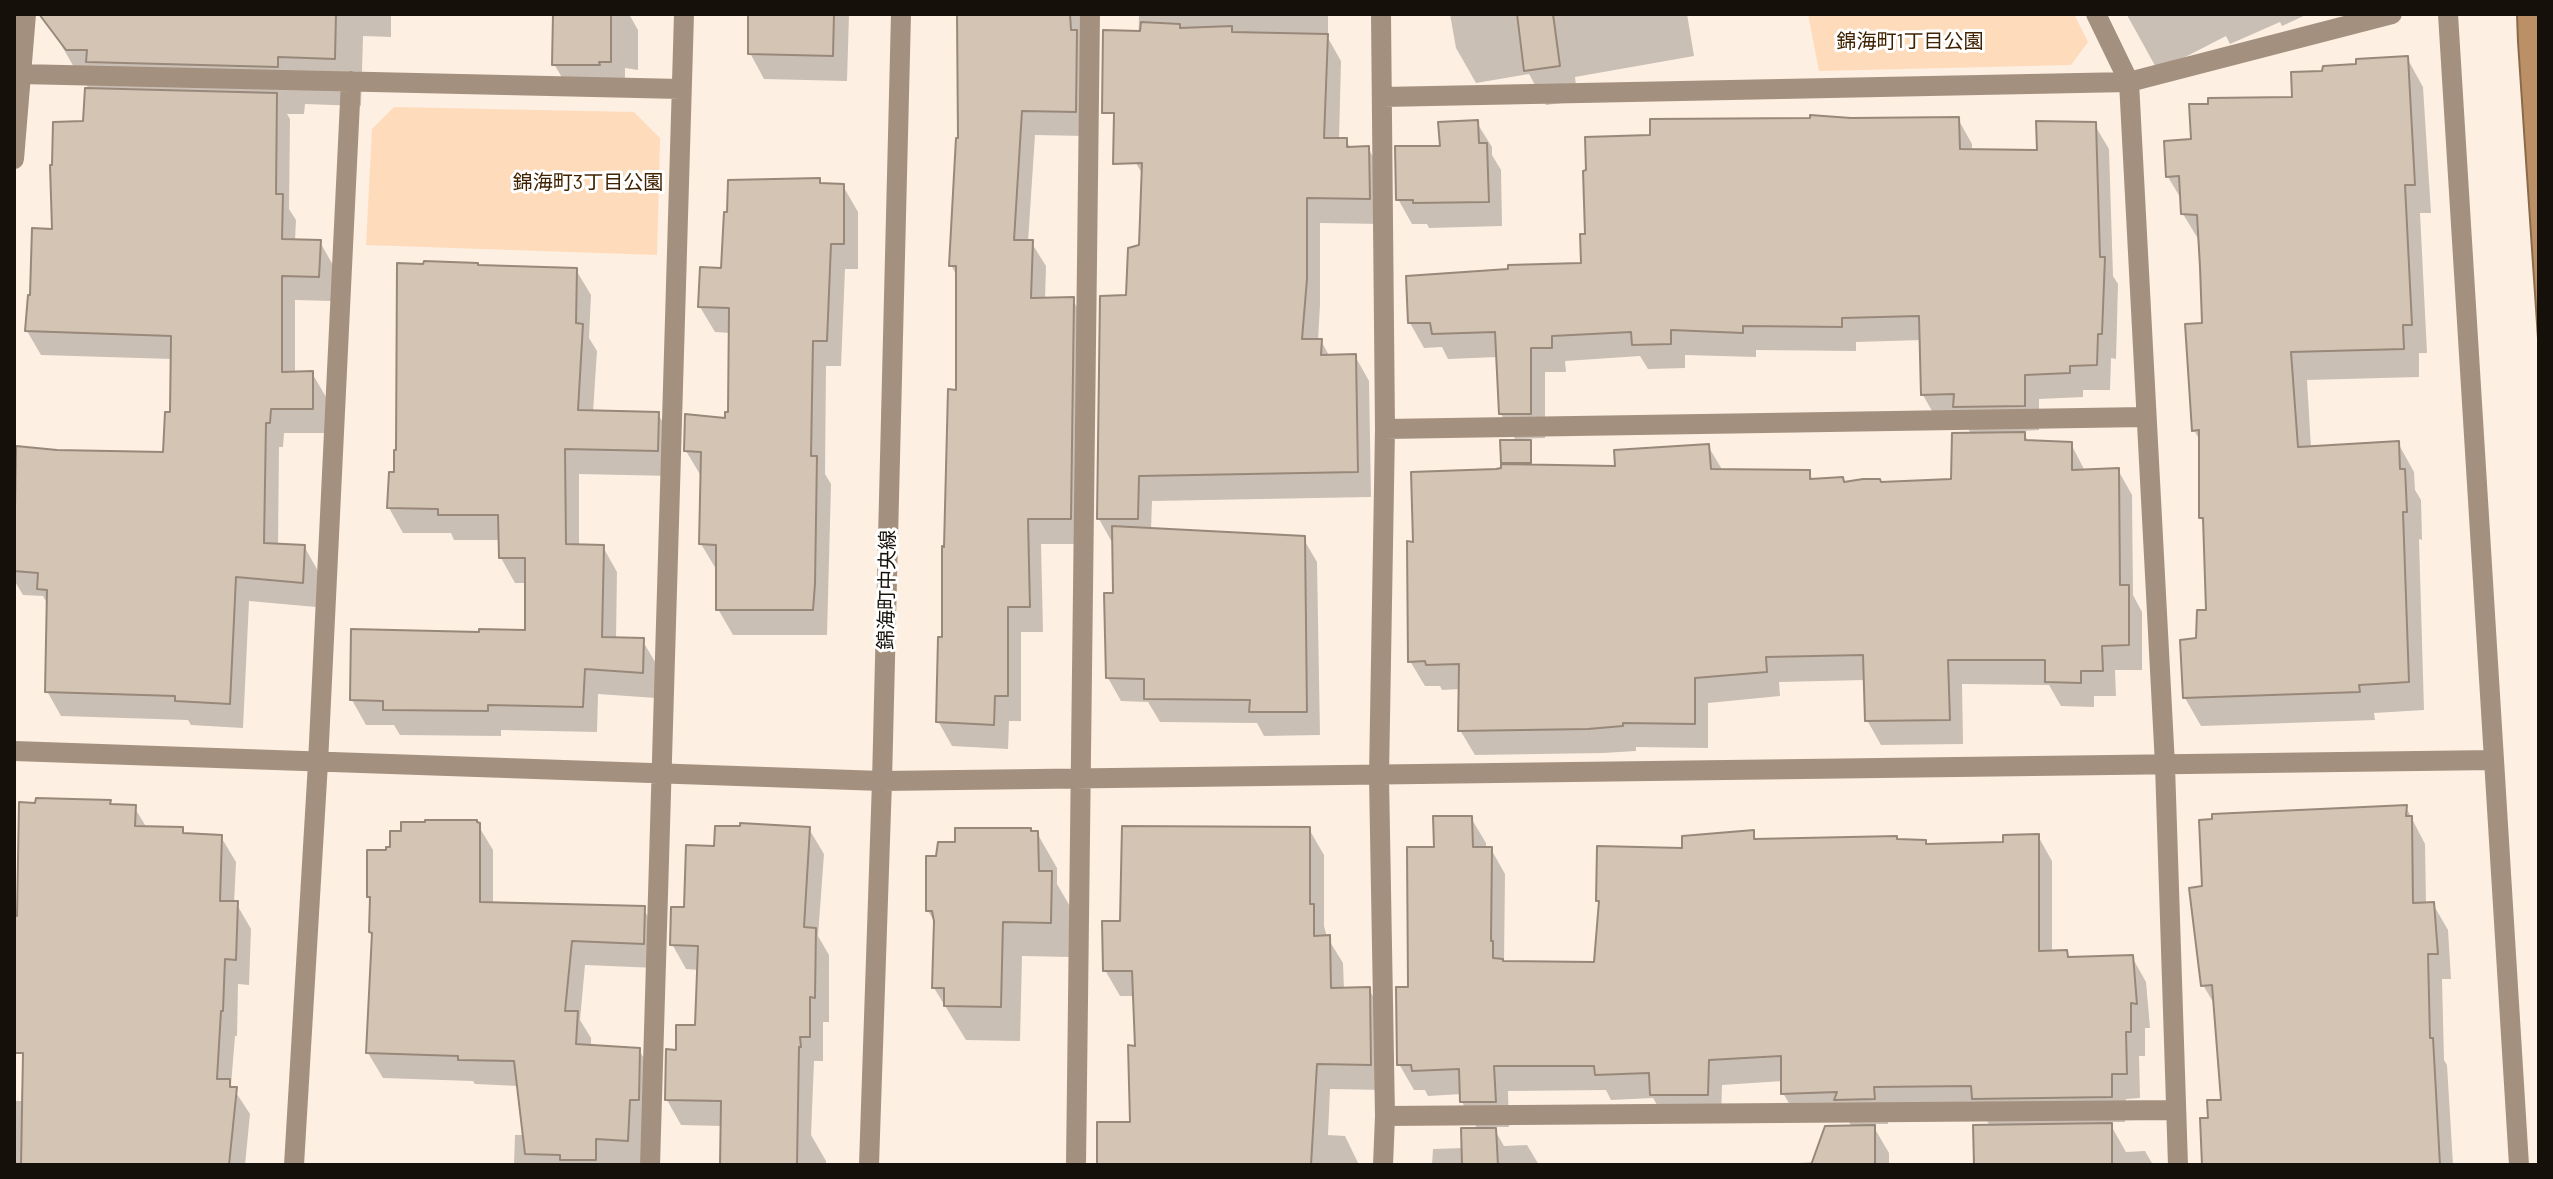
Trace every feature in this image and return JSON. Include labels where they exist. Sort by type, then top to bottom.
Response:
[{"type":"street","points":[[14,159],[26,14]]},
{"type":"street","points":[[650,1165],[684,14]]},
{"type":"street","name":"錦海町中央線","points":[[869,1165],[901,14]]},
{"type":"street","points":[[1076,1165],[1090,14]]},
{"type":"street","points":[[1381,14],[1385,429],[1379,776],[1385,1116],[1383,1165]]},
{"type":"street","points":[[2096,14],[2129,82],[2165,765],[2178,1165]]},
{"type":"street","points":[[1382,97],[2129,82],[2392,14]]},
{"type":"street","points":[[2448,14],[2519,1165]]},
{"type":"street","points":[[20,74],[681,89]]},
{"type":"street","points":[[294,1165],[318,763],[351,81]]},
{"type":"street","points":[[1385,429],[2145,417]]},
{"type":"street","points":[[14,751],[882,781],[2494,760]]},
{"type":"street","points":[[1385,1116],[2176,1110]]},
{"type":"green space","name":"錦海町1丁目公園","points":[[1808,14],[2074,14],[2088,42],[2071,65],[1819,71]]},
{"type":"green space","name":"錦海町3丁目公園","points":[[394,107],[634,112],[660,138],[657,255],[366,245],[372,129]]},
{"type":"shaded area","points":[[2517,14],[2539,14],[2539,353],[2518,42]]},
{"type":"building","points":[[39,14],[336,14],[335,59],[278,57],[278,67],[86,62],[87,50],[66,50]]},
{"type":"building","points":[[553,14],[611,14],[611,62],[599,62],[600,65],[552,65]]},
{"type":"building","points":[[748,14],[834,14],[833,56],[748,54]]},
{"type":"building","points":[[957,14],[1070,14],[1071,30],[1077,30],[1076,112],[1022,111],[1014,240],[1033,240],[1031,298],[1074,297],[1071,519],[1028,519],[1030,607],[1008,607],[1008,696],[995,696],[994,725],[936,722],[938,637],[942,637],[948,389],[956,390],[956,266],[949,266],[958,138]]},
{"type":"building","points":[[1517,14],[1553,14],[1560,66],[1524,71]]},
{"type":"building","points":[[1141,22],[1180,24],[1180,28],[1232,26],[1232,32],[1328,34],[1324,138],[1347,138],[1347,147],[1369,146],[1370,199],[1307,198],[1307,279],[1302,339],[1322,339],[1321,355],[1356,354],[1358,472],[1139,476],[1138,519],[1097,519],[1100,296],[1126,295],[1128,248],[1139,245],[1142,163],[1113,164],[1114,113],[1102,113],[1103,30],[1140,31]]},
{"type":"building","points":[[2408,56],[2415,185],[2405,185],[2412,325],[2403,325],[2404,349],[2291,352],[2298,447],[2399,441],[2400,469],[2405,469],[2407,512],[2403,512],[2409,682],[2359,685],[2360,692],[2183,698],[2180,640],[2196,638],[2197,610],[2206,610],[2203,518],[2199,518],[2199,430],[2192,431],[2185,324],[2202,323],[2197,215],[2181,214],[2179,176],[2166,177],[2164,141],[2191,139],[2189,104],[2208,104],[2208,98],[2292,97],[2291,72],[2322,71],[2323,66],[2356,64],[2356,59]]},
{"type":"building","points":[[85,88],[277,93],[276,194],[283,194],[282,239],[321,240],[319,277],[282,276],[282,372],[313,371],[313,409],[271,409],[270,423],[266,423],[264,543],[305,545],[303,583],[236,577],[230,704],[175,701],[175,696],[45,692],[47,590],[37,589],[38,573],[14,571],[16,446],[163,452],[165,412],[170,412],[171,336],[25,331],[30,295],[32,228],[52,229],[50,165],[53,122],[83,121]]},
{"type":"building","points":[[1810,115],[1851,118],[1959,117],[1960,149],[2037,150],[2036,121],[2096,122],[2100,257],[2105,257],[2102,334],[2098,334],[2097,365],[2070,366],[2070,373],[2025,375],[2025,406],[1953,407],[1954,394],[1921,395],[1919,316],[1842,318],[1842,327],[1743,326],[1743,333],[1671,330],[1671,344],[1632,345],[1631,332],[1552,336],[1552,348],[1531,348],[1531,414],[1499,414],[1495,332],[1432,334],[1430,323],[1408,323],[1406,276],[1508,269],[1508,265],[1581,263],[1580,234],[1585,234],[1585,137],[1650,135],[1650,119],[1810,118]]},
{"type":"building","points":[[1478,120],[1479,143],[1487,143],[1489,202],[1413,203],[1413,200],[1396,200],[1395,146],[1440,146],[1438,122]]},
{"type":"building","points":[[820,178],[820,183],[844,184],[844,244],[831,244],[827,341],[813,341],[811,456],[817,456],[813,610],[716,610],[716,545],[699,544],[701,452],[684,451],[685,414],[725,418],[725,412],[728,412],[729,308],[698,307],[700,267],[721,268],[728,180]]},
{"type":"building","points":[[424,261],[577,268],[576,323],[583,324],[578,410],[659,412],[658,451],[565,449],[566,544],[604,545],[602,637],[644,638],[643,673],[585,669],[583,707],[488,705],[488,711],[383,710],[383,701],[350,700],[351,629],[525,630],[525,558],[499,558],[498,515],[438,515],[438,509],[387,508],[389,472],[394,472],[396,450],[397,263],[423,264]]},
{"type":"building","points":[[2025,432],[2025,440],[2072,442],[2072,470],[2119,468],[2120,585],[2129,585],[2129,645],[2102,646],[2103,671],[2081,671],[2081,683],[2045,682],[2045,660],[1948,660],[1950,720],[1865,721],[1863,655],[1766,657],[1767,672],[1695,678],[1695,724],[1623,723],[1623,726],[1588,729],[1458,731],[1459,664],[1408,662],[1407,541],[1413,542],[1411,472],[1496,469],[1501,468],[1501,464],[1615,466],[1614,450],[1709,444],[1711,469],[1810,470],[1810,479],[1843,477],[1844,482],[1863,479],[1880,479],[1881,482],[1951,479],[1952,433]]},
{"type":"building","points":[[1500,440],[1531,440],[1531,463],[1501,463]]},
{"type":"building","points":[[1112,526],[1305,536],[1307,712],[1249,712],[1250,700],[1144,699],[1144,679],[1106,678],[1104,593],[1113,593]]},
{"type":"building","points":[[36,798],[111,800],[110,804],[136,805],[135,826],[183,827],[183,833],[222,835],[220,901],[238,901],[236,960],[225,959],[217,1079],[230,1079],[230,1087],[237,1087],[229,1165],[21,1165],[23,1053],[14,1053],[14,916],[17,916],[19,802],[35,803]]},
{"type":"building","points":[[2407,805],[2406,816],[2412,816],[2413,903],[2434,902],[2438,954],[2428,954],[2430,1038],[2433,1038],[2440,1165],[2202,1165],[2200,1118],[2208,1118],[2207,1100],[2221,1100],[2212,985],[2201,986],[2189,888],[2202,886],[2199,820],[2212,819],[2212,814]]},
{"type":"building","points":[[1433,816],[1472,816],[1473,847],[1492,847],[1491,941],[1493,958],[1503,961],[1594,962],[1599,901],[1596,901],[1597,846],[1682,848],[1682,836],[1754,830],[1754,839],[1897,836],[1897,839],[1926,840],[1926,844],[2003,842],[2003,835],[2039,834],[2039,951],[2067,950],[2068,957],[2133,955],[2137,1004],[2131,1003],[2131,1032],[2126,1032],[2127,1074],[2112,1074],[2112,1097],[1972,1099],[1971,1086],[1874,1087],[1875,1099],[1834,1100],[1837,1092],[1781,1094],[1781,1056],[1709,1060],[1708,1095],[1650,1095],[1649,1073],[1595,1075],[1594,1066],[1494,1066],[1496,1102],[1460,1102],[1459,1069],[1412,1071],[1411,1065],[1397,1065],[1396,987],[1408,987],[1407,847],[1434,847]]},
{"type":"building","points":[[477,820],[480,823],[480,902],[645,906],[644,944],[572,941],[565,1011],[578,1011],[576,1044],[640,1048],[639,1100],[630,1100],[628,1141],[596,1139],[596,1160],[560,1160],[560,1155],[525,1154],[514,1061],[366,1053],[372,933],[369,932],[367,850],[386,850],[390,847],[390,831],[401,831],[401,822]]},
{"type":"building","points":[[740,823],[810,827],[804,927],[816,928],[815,998],[810,997],[810,1037],[800,1037],[797,1165],[720,1165],[721,1101],[665,1100],[666,1049],[676,1050],[676,1025],[695,1025],[698,946],[670,945],[671,907],[684,907],[686,845],[714,846],[715,826],[740,826]]},
{"type":"building","points":[[1122,826],[1310,827],[1310,904],[1314,904],[1314,936],[1330,935],[1331,988],[1370,987],[1371,1065],[1317,1064],[1311,1165],[1097,1165],[1097,1122],[1130,1122],[1128,1045],[1135,1046],[1132,971],[1103,971],[1102,921],[1120,921]]},
{"type":"building","points":[[955,828],[1031,828],[1031,831],[1038,831],[1039,871],[1052,871],[1051,923],[1003,922],[1001,1007],[944,1006],[944,988],[932,988],[934,921],[932,911],[926,911],[926,856],[936,856],[938,842],[955,842]]},
{"type":"building","points":[[2112,1123],[2112,1165],[1974,1165],[1973,1125]]},
{"type":"building","points":[[1875,1125],[1875,1165],[1811,1165],[1825,1126]]},
{"type":"building","points":[[1461,1128],[1496,1128],[1498,1165],[1462,1165]]}]
